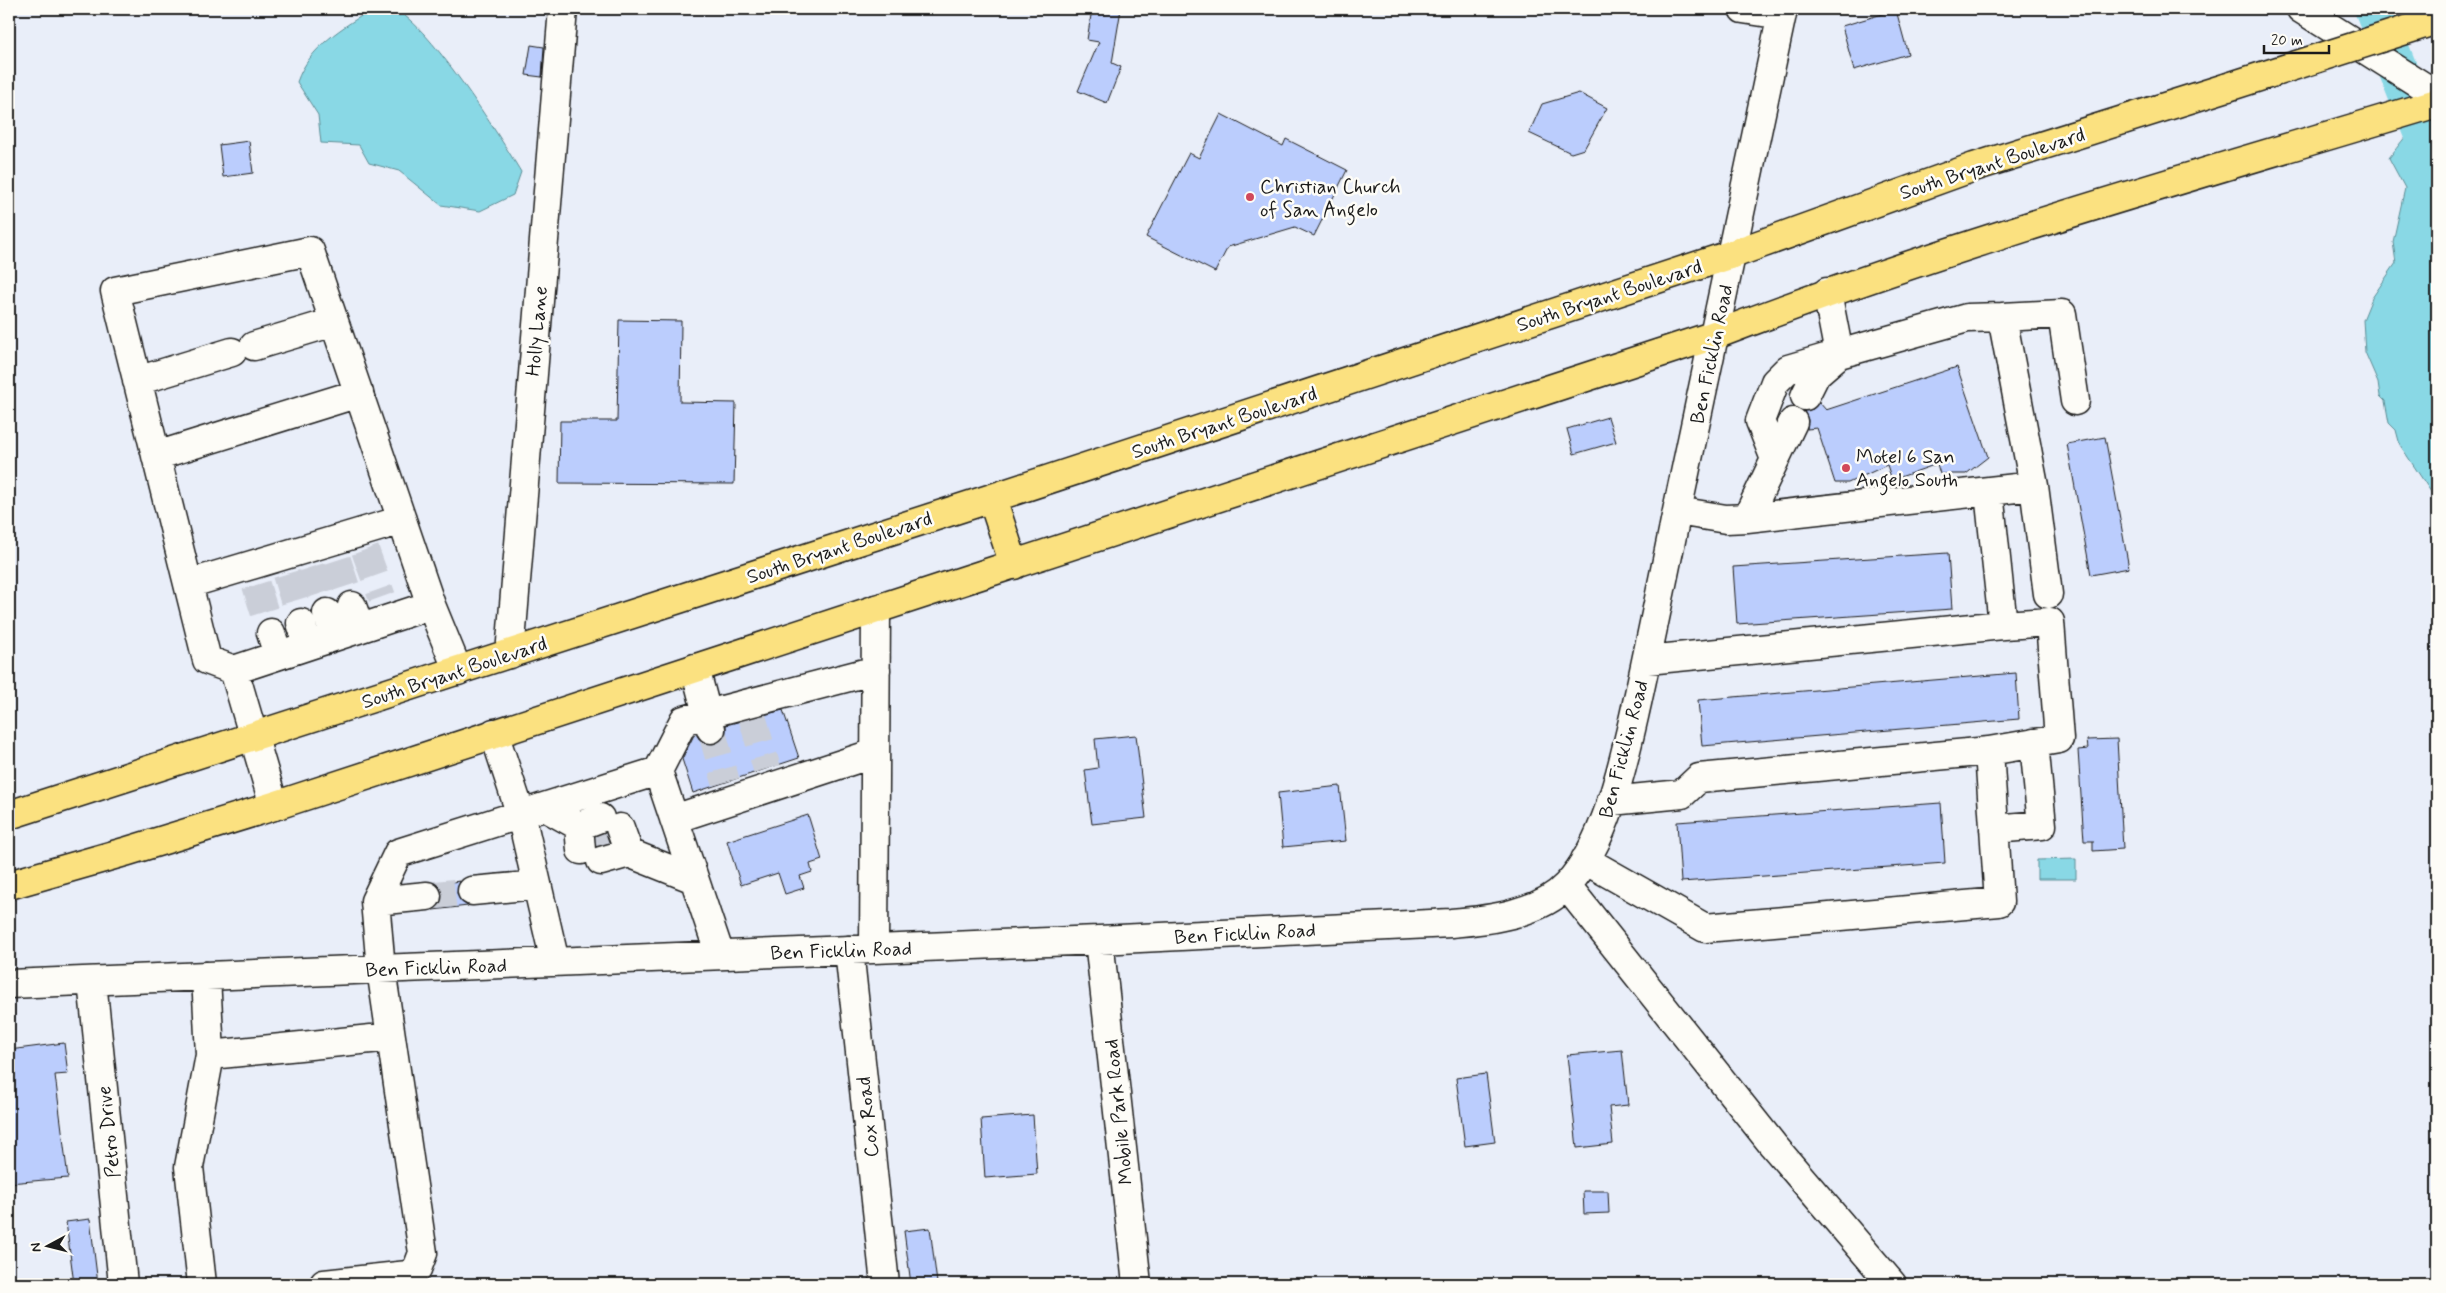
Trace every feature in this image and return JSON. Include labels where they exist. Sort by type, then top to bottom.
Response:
[{"type":"main road","name":"South Bryant Boulevard","points":[[9,815],[992,498],[1733,254],[1974,167],[2437,20]]},
{"type":"main road","points":[[9,885],[274,806],[1014,565],[1715,335],[1827,292],[2103,202],[2437,103]]},
{"type":"main road","points":[[992,498],[1014,565]]},
{"type":"street","name":"Holly Lane","points":[[510,654],[564,9]]},
{"type":"street","points":[[1743,9],[1782,12]]},
{"type":"street","name":"Ben Ficklin Road","points":[[9,984],[1099,940],[1474,922],[1518,913],[1556,895],[1567,886],[1585,860],[1611,801],[1647,660],[1782,12]]},
{"type":"street","points":[[2307,13],[2437,94]]},
{"type":"street","points":[[234,670],[207,660],[115,291],[310,251],[431,605],[458,671]]},
{"type":"street","points":[[1827,292],[1839,354]]},
{"type":"street","points":[[1775,459],[1760,421],[1776,382],[1788,369],[1967,318],[2062,314],[2075,400]]},
{"type":"street","points":[[2002,317],[2034,486],[2048,594]]},
{"type":"street","points":[[137,381],[334,322]]},
{"type":"street","points":[[1805,396],[1816,374],[1839,354]]},
{"type":"street","points":[[156,456],[359,393]]},
{"type":"street","points":[[1747,518],[1793,422]]},
{"type":"street","points":[[1677,511],[1726,519],[1747,518],[2034,486]]},
{"type":"street","points":[[1989,492],[2003,625]]},
{"type":"street","points":[[188,584],[253,575],[362,541],[402,520]]},
{"type":"street","points":[[234,670],[275,644],[385,607],[431,605]]},
{"type":"street","name":"Cox Road","points":[[876,609],[875,753],[861,949],[885,1284]]},
{"type":"street","points":[[1611,801],[1682,794],[1699,778],[1989,751],[2059,739],[2050,622],[1647,660]]},
{"type":"street","points":[[695,668],[708,722]]},
{"type":"street","points":[[234,670],[274,806]]},
{"type":"street","points":[[324,1284],[408,1275],[417,1269],[423,1253],[381,969],[375,902],[398,853],[658,771],[684,720],[708,722],[876,670]]},
{"type":"street","points":[[494,733],[533,811],[537,885],[555,962]]},
{"type":"street","points":[[1994,829],[2042,825],[2034,743]]},
{"type":"street","points":[[1585,860],[1705,928],[1998,902],[1989,751]]},
{"type":"street","points":[[674,819],[728,791],[770,778],[875,753]]},
{"type":"street","points":[[658,771],[720,955]]},
{"type":"street","points":[[533,811],[694,878]]},
{"type":"street","points":[[472,891],[537,885]]},
{"type":"street","points":[[1567,886],[1773,1145],[1892,1284]]},
{"type":"street","points":[[375,902],[427,896]]},
{"type":"street","name":"Mobile Park Road","points":[[1099,940],[1138,1284]]},
{"type":"street","points":[[202,1284],[189,1167],[210,1055],[206,976]]},
{"type":"street","name":"Petro Drive","points":[[92,980],[123,1284]]},
{"type":"street","points":[[210,1055],[391,1037]]},
{"type":"water","points":[[390,8],[406,17],[442,55],[480,108],[521,172],[513,195],[480,211],[441,205],[399,171],[369,163],[359,145],[321,143],[318,115],[297,82],[302,70],[318,48],[350,23],[373,9]]},
{"type":"water","points":[[2437,114],[2437,501],[2400,445],[2396,430],[2389,423],[2385,401],[2380,396],[2378,382],[2365,352],[2363,320],[2372,298],[2396,263],[2393,242],[2405,188],[2389,158],[2416,125]]},
{"type":"water","points":[[2076,859],[2076,879],[2037,879],[2037,860]]},
{"type":"building","points":[[1092,9],[1121,9],[1112,63],[1121,67],[1107,103],[1078,91],[1099,42],[1087,40]]},
{"type":"building","points":[[1896,10],[1908,54],[1854,70],[1842,26]]},
{"type":"building","points":[[531,45],[544,47],[542,77],[526,75]]},
{"type":"building","points":[[1579,93],[1607,108],[1584,149],[1571,153],[1529,133],[1542,104]]},
{"type":"building","name":"Christian Church of San Angelo","points":[[1221,114],[1283,146],[1286,139],[1347,170],[1314,236],[1295,227],[1228,247],[1215,272],[1146,237],[1189,153],[1199,158]]},
{"type":"building","points":[[249,141],[253,173],[223,177],[219,145]]},
{"type":"building","points":[[619,320],[681,321],[680,402],[736,403],[734,484],[559,483],[560,421],[617,421]]},
{"type":"building","points":[[1957,367],[1988,457],[1966,474],[1940,474],[1937,464],[1892,480],[1887,465],[1848,483],[1835,483],[1817,428],[1807,429],[1808,420],[1804,411],[1813,409],[1819,402],[1826,410]]},
{"type":"building","points":[[1608,417],[1616,442],[1574,454],[1567,429]]},
{"type":"building","points":[[2105,437],[2129,568],[2091,575],[2067,444]]},
{"type":"building","points":[[1948,553],[1952,609],[1737,624],[1733,567]]},
{"type":"building","points":[[2016,673],[2019,719],[1702,746],[1698,700]]},
{"type":"building","points":[[783,710],[799,758],[693,793],[682,759],[694,735],[696,734],[706,744],[715,744],[722,740],[726,734],[726,725]]},
{"type":"building","points":[[1136,735],[1146,818],[1092,824],[1085,770],[1098,768],[1095,739]]},
{"type":"building","points":[[2117,739],[2123,849],[2093,851],[2093,841],[2084,841],[2078,750],[2088,749],[2087,740]]},
{"type":"building","points":[[1340,786],[1346,841],[1283,847],[1278,793]]},
{"type":"building","points":[[1941,803],[1945,863],[1681,882],[1677,822]]},
{"type":"building","points":[[808,815],[822,860],[810,864],[812,872],[800,876],[804,888],[785,894],[778,873],[741,885],[727,841]]},
{"type":"building","points":[[460,881],[457,893],[460,900],[468,906],[433,910],[441,903],[443,895],[437,884]]},
{"type":"building","points":[[64,1043],[68,1074],[55,1075],[68,1178],[9,1183],[9,1050]]},
{"type":"building","points":[[1622,1050],[1628,1105],[1609,1107],[1613,1144],[1577,1148],[1567,1055]]},
{"type":"building","points":[[1486,1074],[1495,1142],[1465,1146],[1456,1078]]},
{"type":"building","points":[[1033,1115],[1037,1174],[985,1178],[981,1119]]},
{"type":"building","points":[[1583,1191],[1608,1191],[1609,1213],[1584,1214]]},
{"type":"building","points":[[90,1219],[98,1284],[74,1284],[66,1222]]},
{"type":"building","points":[[930,1228],[937,1283],[911,1284],[904,1231]]},
{"type":"waterway","points":[[2374,9],[2437,169]]},
{"type":"tunnel","points":[[365,550],[382,597]]},
{"type":"tunnel","points":[[337,560],[352,606]]},
{"type":"tunnel","points":[[312,567],[327,613]]},
{"type":"tunnel","points":[[286,574],[301,623]]},
{"type":"tunnel","points":[[256,585],[271,633]]},
{"type":"tunnel","points":[[752,716],[767,769]]},
{"type":"tunnel","points":[[711,729],[726,782]]},
{"type":"tunnel","points":[[592,832],[611,844]]},
{"type":"tunnel","points":[[427,896],[472,891]]},
{"type":"place","name":"Christian Church of San Angelo","points":[[1250,197]]},
{"type":"place","name":"Motel 6 San Angelo South","points":[[1846,468]]}]
